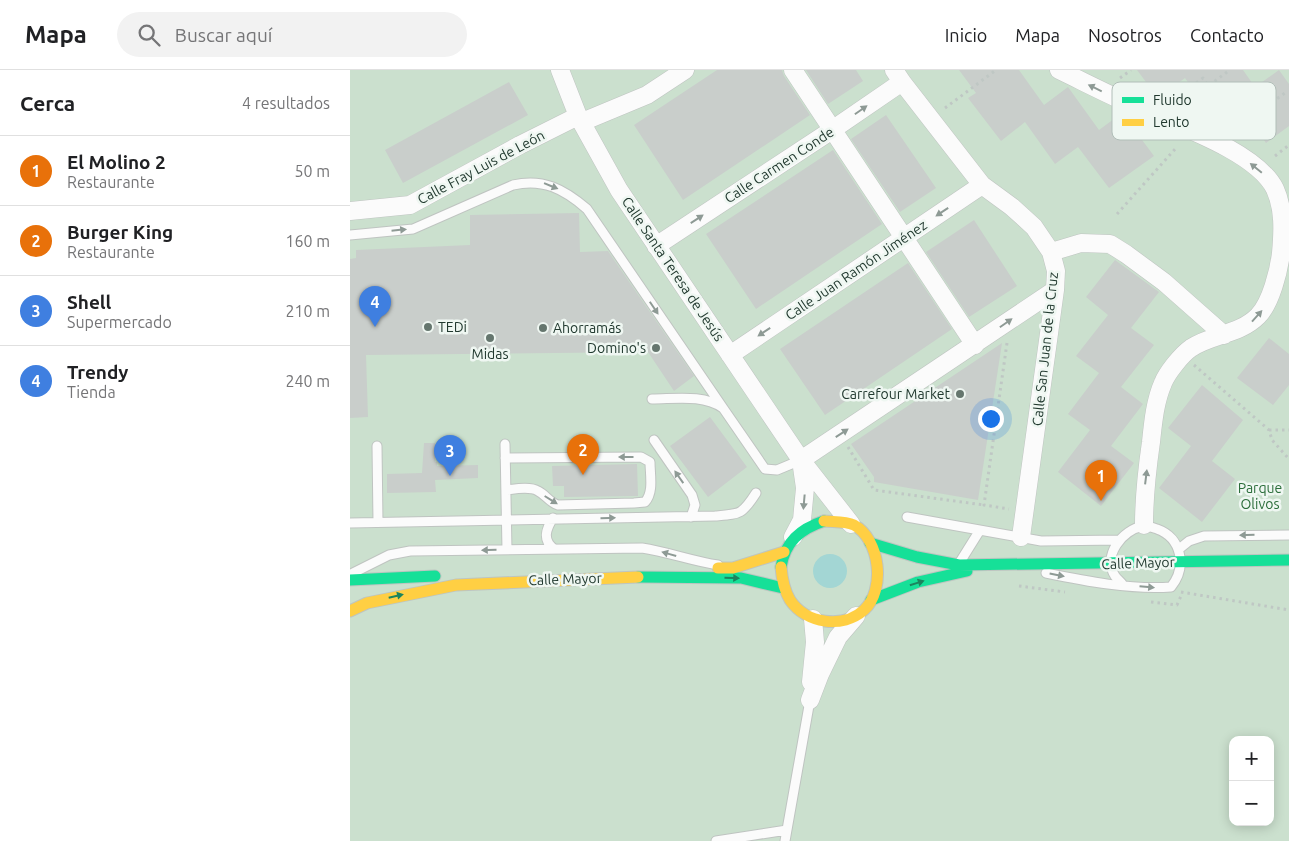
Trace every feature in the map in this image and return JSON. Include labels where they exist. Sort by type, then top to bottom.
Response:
[{"type":"street","name":"Calle Santa Teresa de Jesús","points":[[560,70],[580,119],[620,190],[801,460],[851,524]]},
{"type":"street","name":"Calle Fray Luis de León","points":[[350,211],[410,205],[520,145],[580,119],[647,95],[685,70]]},
{"type":"street","points":[[793,70],[975,345]]},
{"type":"street","points":[[1059,70],[1112,96]]},
{"type":"street","name":"Calle Carmen Conde","points":[[656,246],[832,130],[898,76]]},
{"type":"street","name":"Calle San Juan de la Cruz","points":[[898,76],[982,184],[1034,227],[1052,252],[1056,271],[1055,290],[1021,537]]},
{"type":"street","points":[[1144,525],[1144,499],[1153,423],[1163,383],[1182,355],[1191,348],[1207,340],[1246,327],[1260,314],[1274,286],[1280,260],[1285,206],[1275,189],[1264,174],[1248,161],[1209,140]]},
{"type":"street","name":"Calle Juan Ramón Jiménez","points":[[730,355],[982,184]]},
{"type":"street","points":[[1052,252],[1081,243],[1110,244],[1164,282],[1224,335]]},
{"type":"street","points":[[856,616],[842,622],[813,619],[804,615],[792,604],[783,588],[780,569],[787,547],[802,520],[805,488],[801,460],[1055,290]]},
{"type":"street","points":[[787,547],[802,530],[824,521],[851,524],[858,528],[870,543],[877,557],[878,574],[871,600],[866,608],[856,616],[838,637],[810,700]]},
{"type":"street","name":"Calle Mayor","points":[[870,543],[917,557],[959,565],[1009,566],[1289,560]]},
{"type":"street","name":"Calle Mayor","points":[[350,580],[502,573],[733,568],[787,547]]},
{"type":"street","name":"Calle Mayor","points":[[871,600],[918,582],[988,566]]},
{"type":"street","name":"Calle Mayor","points":[[350,611],[367,603],[409,593],[464,584],[628,577],[709,577],[741,578],[783,588]]},
{"type":"street","points":[[810,700],[815,642],[813,619]]},
{"type":"lane","points":[[350,235],[413,228],[513,185],[526,182],[546,184],[558,189],[587,209],[765,469],[777,470],[801,460]]},
{"type":"lane","points":[[652,399],[705,400],[715,402],[723,408]]},
{"type":"lane","points":[[654,440],[692,495],[695,505],[691,516]]},
{"type":"lane","points":[[505,444],[507,550]]},
{"type":"lane","points":[[376,446],[378,522]]},
{"type":"lane","points":[[505,458],[641,457],[650,462],[650,491],[649,497],[645,502],[634,504],[558,505],[533,489],[506,490]]},
{"type":"lane","points":[[350,523],[739,514],[748,506],[756,493]]},
{"type":"lane","points":[[907,517],[1041,541],[1120,540]]},
{"type":"lane","points":[[553,518],[547,528],[546,536],[547,542],[554,549]]},
{"type":"lane","points":[[1009,566],[1076,579],[1123,585],[1157,588],[1171,587],[1177,576],[1179,561],[1179,549],[1175,540],[1160,530],[1144,525],[1131,530],[1113,550],[1112,564],[1114,575],[1123,585]]},
{"type":"lane","points":[[959,565],[980,530]]},
{"type":"lane","points":[[1179,549],[1189,541],[1204,536],[1289,535]]},
{"type":"lane","points":[[350,576],[389,555],[410,551],[642,548],[733,568]]},
{"type":"lane","points":[[785,841],[810,700]]},
{"type":"lane","points":[[716,841],[787,830]]},
{"type":"path","points":[[945,108],[996,70]]},
{"type":"path","points":[[1120,78],[1131,70]]},
{"type":"path","points":[[1214,82],[1230,70]]},
{"type":"path","points":[[1276,99],[1285,93]]},
{"type":"path","points":[[1274,156],[1289,145]]},
{"type":"path","points":[[1117,214],[1176,148]]},
{"type":"path","points":[[984,505],[1008,339],[1000,328]]},
{"type":"path","points":[[1211,378],[1268,430],[1272,440],[1289,459]]},
{"type":"path","points":[[1268,430],[1289,430]]},
{"type":"path","points":[[840,434],[874,490],[1025,511]]},
{"type":"path","points":[[1010,585],[1069,592]]},
{"type":"path","points":[[1148,602],[1177,605],[1182,593],[1188,586]]},
{"type":"path","points":[[1171,587],[1182,593],[1289,610]]},
{"type":"green space","name":"Parque Olivos","points":[[350,70],[1289,70],[1289,841],[350,841]]},
{"type":"water","points":[[830,554],[837,555],[842,559],[846,564],[846,578],[842,583],[837,587],[830,588],[823,587],[818,583],[814,578],[813,571],[814,564],[818,559],[823,555]]},
{"type":"building","points":[[717,70],[782,70],[810,115],[683,200],[634,125]]},
{"type":"building","points":[[806,70],[856,70],[863,81],[828,104]]},
{"type":"building","points":[[959,70],[1019,70],[1044,105],[1068,87],[1099,130],[1112,120],[1112,140],[1142,140],[1154,156],[1109,188],[1078,147],[1055,164],[1025,122],[1001,141],[968,98],[976,93]]},
{"type":"building","points":[[1137,70],[1243,70],[1251,82],[1188,82],[1185,78],[1180,82],[1146,82]]},
{"type":"building","points":[[1279,70],[1289,84],[1289,126],[1276,136],[1276,82],[1262,82]]},
{"type":"building","points":[[509,82],[528,115],[403,183],[385,150]]},
{"type":"building","points":[[886,115],[936,188],[900,212],[851,139]]},
{"type":"building","points":[[833,150],[882,224],[756,309],[706,234]]},
{"type":"building","points":[[579,213],[580,252],[608,251],[694,376],[674,391],[648,352],[366,355],[368,417],[350,418],[350,259],[356,258],[356,250],[470,245],[470,215]]},
{"type":"building","points":[[974,220],[1017,286],[969,317],[926,252]]},
{"type":"building","points":[[1115,260],[1159,292],[1131,328],[1154,345],[1121,387],[1143,404],[1111,446],[1134,463],[1101,506],[1058,472],[1090,430],[1068,414],[1099,373],[1076,356],[1108,315],[1086,297]]},
{"type":"building","points":[[908,263],[952,329],[825,415],[780,349]]},
{"type":"building","points":[[1269,338],[1289,354],[1289,385],[1273,405],[1237,378]]},
{"type":"building","name":"Carrefour Market","points":[[1002,343],[978,500],[874,482],[874,477],[851,444]]},
{"type":"building","points":[[1202,385],[1243,420],[1212,461],[1235,479],[1202,522],[1159,488],[1191,446],[1168,428]]},
{"type":"building","points":[[710,417],[747,467],[708,497],[670,446]]},
{"type":"building","points":[[424,443],[435,443],[435,462],[437,462],[437,466],[478,465],[478,478],[435,480],[436,492],[387,493],[387,474],[422,473]]},
{"type":"building","points":[[637,464],[638,496],[564,497],[564,486],[553,486],[552,466]]},
{"type":"traffic: fast","points":[[781,567],[786,550],[795,538],[801,532],[824,521]]},
{"type":"traffic: fast","points":[[870,543],[917,557],[959,565],[1289,560]]},
{"type":"traffic: fast","points":[[871,600],[918,582],[967,571]]},
{"type":"traffic: fast","points":[[350,580],[435,576]]},
{"type":"traffic: fast","points":[[638,577],[741,578],[783,588]]},
{"type":"traffic: slow","points":[[781,567],[784,584],[790,600],[805,614],[815,619],[836,622],[846,620],[864,610],[871,601],[877,578],[877,565],[870,541],[854,525],[843,522],[824,521]]},
{"type":"traffic: slow","points":[[718,568],[733,568],[784,552]]},
{"type":"traffic: slow","points":[[350,611],[367,603],[456,585],[638,577]]},
{"type":"place","name":"Trendy","points":[[375,327]]},
{"type":"place","name":"TEDi","points":[[428,327]]},
{"type":"place","name":"Ahorramás","points":[[543,328]]},
{"type":"place","name":"Midas","points":[[490,338]]},
{"type":"place","name":"Domino's","points":[[656,348]]},
{"type":"place","name":"Carrefour Market","points":[[960,394]]},
{"type":"place","name":"Burger King","points":[[583,475]]},
{"type":"place","name":"Shell","points":[[450,476]]},
{"type":"place","name":"El Molino 2","points":[[1101,501]]}]
